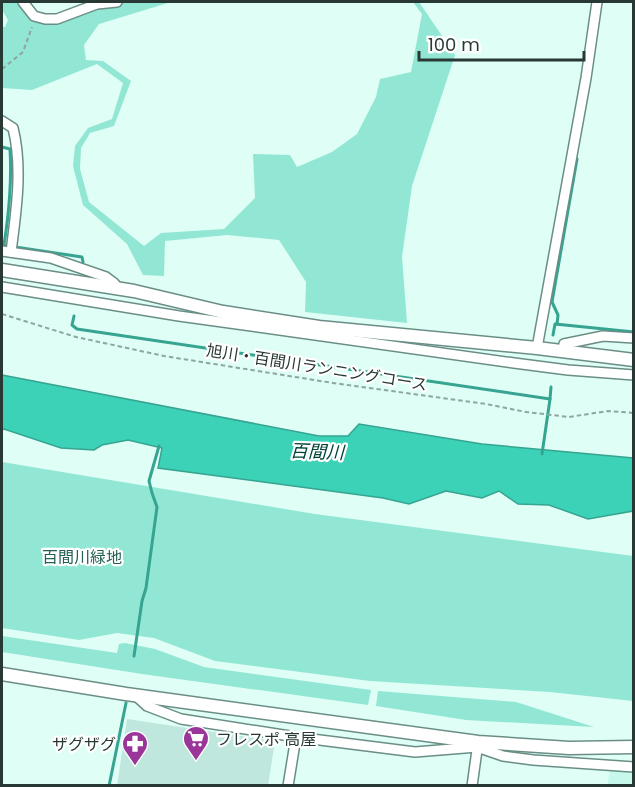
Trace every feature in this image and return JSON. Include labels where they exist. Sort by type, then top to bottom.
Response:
[{"type":"street","points":[[23,2],[34,16],[45,19],[57,19],[98,4],[117,2]]},
{"type":"street","points":[[537,348],[586,78],[597,2]]},
{"type":"street","points":[[2,121],[13,128],[17,153],[16,203],[9,249],[51,258],[106,277],[118,288]]},
{"type":"street","points":[[2,270],[118,288],[223,312],[309,325],[633,360]]},
{"type":"street","points":[[2,287],[179,316],[514,363],[633,375]]},
{"type":"street","points":[[563,351],[564,344],[579,340],[603,336],[633,338]]},
{"type":"street","points":[[2,674],[477,745],[569,748],[633,747]]},
{"type":"street","points":[[135,695],[147,706],[181,719],[296,737],[416,752],[477,745],[503,756],[523,759],[633,767]]},
{"type":"street","points":[[288,786],[296,737]]},
{"type":"street","points":[[472,786],[477,745]]},
{"type":"path","points":[[2,69],[23,52],[34,16]]},
{"type":"path","name":"旭川・百間川ランニングコース","points":[[2,314],[75,337],[164,356],[333,383],[569,417],[608,411],[633,413]]},
{"type":"shaded area","points":[[610,770],[633,771],[633,785],[607,786]]},
{"type":"green space","points":[[2,2],[26,2],[37,15],[49,17],[93,2],[171,2],[99,24],[84,45],[86,60],[103,61],[131,81],[114,126],[90,133],[81,148],[80,169],[89,202],[144,246],[161,233],[224,229],[255,198],[253,154],[290,155],[297,167],[332,152],[357,134],[376,97],[380,79],[411,72],[422,14],[413,2],[419,2],[455,55],[412,186],[402,257],[407,323],[305,312],[306,282],[279,240],[227,235],[165,241],[164,276],[143,275],[127,244],[83,205],[73,166],[75,146],[88,128],[112,119],[123,83],[97,64],[32,90],[2,88],[2,27],[5,27],[8,20],[2,10]]},
{"type":"green space","name":"百間川緑地","points":[[2,462],[315,514],[633,556],[633,701],[550,692],[370,681],[215,661],[154,638],[117,633],[79,640],[2,628]]},
{"type":"green space","points":[[2,636],[117,653],[119,644],[125,643],[155,649],[204,667],[371,690],[368,705],[142,674],[2,652]]},
{"type":"green space","points":[[378,691],[516,702],[594,727],[466,720],[376,706]]},
{"type":"water","name":"百間川","points":[[2,375],[319,436],[348,436],[359,424],[482,444],[633,458],[633,511],[588,519],[549,505],[518,504],[499,491],[482,498],[446,491],[409,504],[383,498],[158,468],[162,448],[128,440],[102,445],[94,450],[61,448],[2,430]]},
{"type":"building","name":"フレスポ 高屋","points":[[127,719],[275,741],[268,786],[140,784],[140,786],[117,786]]},
{"type":"waterway","points":[[2,147],[10,149],[11,161],[10,197],[4,245]]},
{"type":"waterway","points":[[557,324],[558,315],[552,302],[577,159]]},
{"type":"waterway","points":[[2,245],[82,257],[83,262]]},
{"type":"waterway","points":[[74,316],[72,325],[77,329],[550,399]]},
{"type":"waterway","points":[[553,335],[555,324],[634,332]]},
{"type":"waterway","points":[[542,454],[551,387]]},
{"type":"waterway","points":[[134,656],[157,507],[149,481],[159,446]]},
{"type":"waterway","points":[[109,786],[126,703]]},
{"type":"place","name":"フレスポ 高屋","points":[[196,762]]},
{"type":"place","name":"ザグザグ","points":[[135,767]]}]
